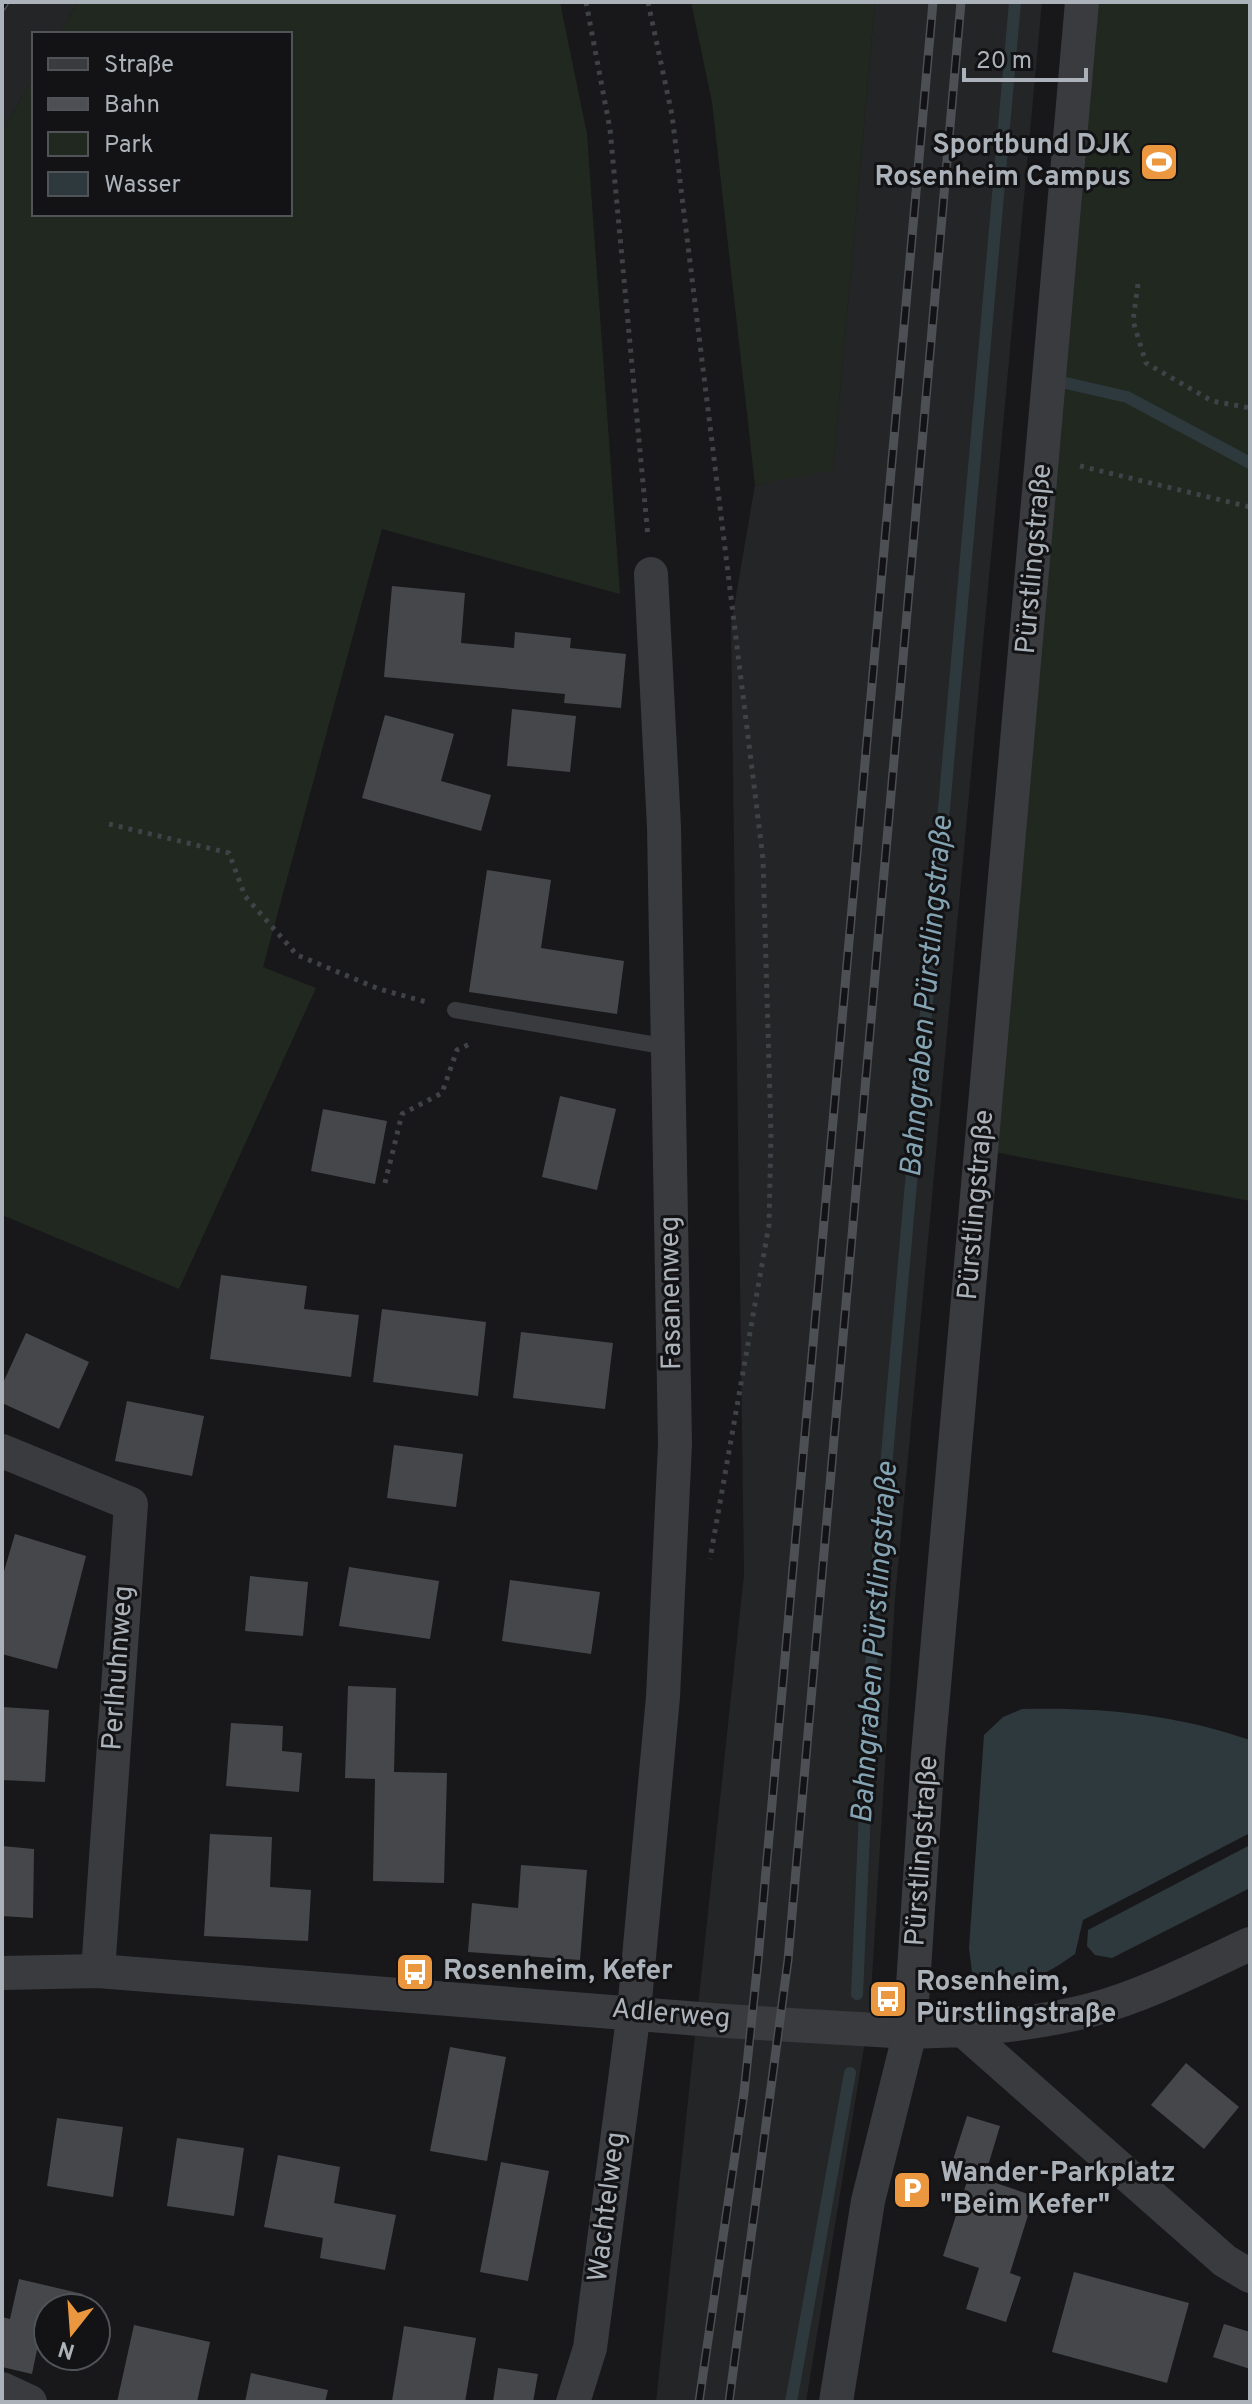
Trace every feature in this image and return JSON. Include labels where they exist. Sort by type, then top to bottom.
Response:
[{"type":"street","name":"Pürstlingstraße","points":[[836,2402],[868,2201],[910,2032],[928,1754],[1082,2]]},
{"type":"street","name":"Fasanenweg","points":[[634,2011],[663,1697],[675,1444],[664,814],[651,574]]},
{"type":"street","name":"Perlhuhnweg","points":[[2,1451],[131,1504],[98,1971]]},
{"type":"street","name":"Adlerweg","points":[[2,1973],[98,1971],[634,2011],[725,2021],[910,2032],[1023,2024],[1092,2010],[1165,1983],[1250,1944]]},
{"type":"street","name":"Wachtelweg","points":[[573,2402],[590,2348],[634,2011]]},
{"type":"street","points":[[963,2030],[1225,2261],[1250,2276]]},
{"type":"lane","points":[[455,1010],[668,1047]]},
{"type":"path","points":[[586,2],[610,129],[651,574]]},
{"type":"path","points":[[648,2],[672,115],[763,859],[771,1134],[769,1225],[708,1572]]},
{"type":"path","points":[[1138,284],[1133,321],[1146,363],[1212,401],[1250,408]]},
{"type":"path","points":[[1044,458],[1250,507]]},
{"type":"path","points":[[109,824],[229,853],[245,896],[297,955],[379,989],[455,1010]]},
{"type":"path","points":[[385,1183],[402,1114],[442,1093],[457,1050],[479,1039],[486,1015]]},
{"type":"shaded area","points":[[2,2],[78,2],[60,32],[32,32],[32,80],[2,132]]},
{"type":"shaded area","points":[[875,2],[1042,2],[895,1599],[870,2011],[806,2402],[656,2402],[744,1574],[731,625],[755,485],[833,469]]},
{"type":"green space","points":[[78,2],[560,2],[587,134],[620,594],[382,529],[263,967],[316,988],[179,1289],[2,1215],[2,132],[32,80],[32,216],[292,216],[292,32],[60,32]]},
{"type":"green space","points":[[691,2],[875,2],[833,470],[755,485],[712,102]]},
{"type":"green space","points":[[1083,2],[1250,2],[1250,1201],[984,1150]]},
{"type":"water","points":[[1022,1709],[1080,1709],[1137,1714],[1193,1724],[1250,1740],[1250,1833],[1083,1920],[1075,1954],[1052,1969],[1021,1982],[982,1986],[972,1972],[969,1948],[984,1735],[1003,1717]]},
{"type":"water","points":[[1250,1845],[1250,1888],[1112,1958],[1095,1955],[1087,1946],[1088,1930]]},
{"type":"building","points":[[392,586],[465,593],[461,643],[514,648],[515,632],[571,638],[570,648],[626,654],[621,708],[564,703],[565,694],[384,677]]},
{"type":"building","points":[[512,709],[576,716],[570,772],[507,766]]},
{"type":"building","points":[[385,715],[454,734],[441,781],[491,795],[481,831],[362,798]]},
{"type":"building","points":[[487,870],[551,880],[541,948],[624,961],[617,1014],[469,992]]},
{"type":"building","points":[[560,1096],[616,1109],[597,1190],[542,1177]]},
{"type":"building","points":[[323,1109],[387,1121],[375,1184],[311,1171]]},
{"type":"building","points":[[221,1275],[307,1286],[304,1309],[359,1315],[351,1377],[210,1359]]},
{"type":"building","points":[[382,1309],[486,1322],[478,1396],[373,1382]]},
{"type":"building","points":[[521,1332],[613,1343],[605,1409],[513,1398]]},
{"type":"building","points":[[26,1333],[89,1362],[59,1429],[2,1403],[2,1385]]},
{"type":"building","points":[[127,1401],[204,1416],[192,1476],[115,1461]]},
{"type":"building","points":[[394,1445],[463,1454],[456,1507],[387,1498]]},
{"type":"building","points":[[15,1534],[86,1556],[57,1669],[2,1654],[2,1578]]},
{"type":"building","points":[[349,1567],[439,1581],[430,1639],[339,1626]]},
{"type":"building","points":[[250,1576],[308,1582],[303,1636],[245,1631]]},
{"type":"building","points":[[510,1580],[600,1592],[591,1654],[502,1641]]},
{"type":"building","points":[[348,1686],[396,1688],[394,1772],[447,1773],[444,1883],[373,1881],[375,1779],[345,1778]]},
{"type":"building","points":[[2,1707],[49,1710],[45,1782],[2,1780]]},
{"type":"building","points":[[231,1723],[283,1726],[282,1751],[302,1753],[299,1792],[226,1786]]},
{"type":"building","points":[[210,1834],[272,1837],[270,1887],[311,1890],[308,1941],[204,1936]]},
{"type":"building","points":[[2,1846],[34,1849],[33,1918],[2,1916]]},
{"type":"building","points":[[521,1865],[587,1870],[580,1960],[468,1952],[472,1903],[518,1908]]},
{"type":"building","points":[[450,2047],[506,2057],[487,2161],[430,2151]]},
{"type":"building","points":[[1186,2063],[1239,2107],[1204,2149],[1151,2105]]},
{"type":"building","points":[[967,2116],[1000,2126],[984,2179],[1034,2196],[1010,2273],[1021,2277],[1006,2322],[966,2309],[979,2268],[943,2256],[969,2175],[950,2169]]},
{"type":"building","points":[[57,2118],[123,2127],[113,2197],[47,2186]]},
{"type":"building","points":[[177,2138],[244,2148],[234,2216],[167,2206]]},
{"type":"building","points":[[278,2155],[340,2167],[334,2203],[396,2215],[385,2270],[320,2258],[323,2238],[264,2227]]},
{"type":"building","points":[[501,2162],[549,2171],[528,2281],[480,2272]]},
{"type":"building","points":[[1074,2272],[1189,2303],[1167,2383],[1052,2352]]},
{"type":"building","points":[[19,2279],[74,2292],[32,2292],[32,2374],[2,2367],[2,2317],[10,2319]]},
{"type":"building","points":[[1224,2324],[1250,2332],[1250,2369],[1213,2357]]},
{"type":"building","points":[[134,2325],[210,2342],[197,2402],[117,2402]]},
{"type":"building","points":[[404,2326],[476,2338],[465,2402],[392,2401]]},
{"type":"building","points":[[498,2368],[538,2374],[533,2402],[493,2402]]},
{"type":"building","points":[[251,2373],[328,2390],[325,2402],[245,2402]]},
{"type":"waterway","name":"Bahngraben Pürstlingstraße","points":[[857,1994],[874,1603],[1015,2]]},
{"type":"waterway","points":[[1057,381],[1127,397],[1250,463]]},
{"type":"waterway","name":"Bahngraben Pürstlingstraße","points":[[791,2402],[850,2073]]},
{"type":"railway","points":[[2,7],[5,2]]},
{"type":"railway","points":[[699,2402],[744,2093],[758,1960],[933,2]]},
{"type":"railway","points":[[729,2402],[788,1960],[961,2]]},
{"type":"place","name":"Sportbund DJK Rosenheim Campus","points":[[1159,162]]},
{"type":"place","name":"Rosenheim, Kefer","points":[[415,1972]]},
{"type":"place","name":"Rosenheim, Pürstlingstraße","points":[[888,1999]]},
{"type":"place","name":"Wander-Parkplatz \"Beim Kefer\"","points":[[912,2190]]}]
